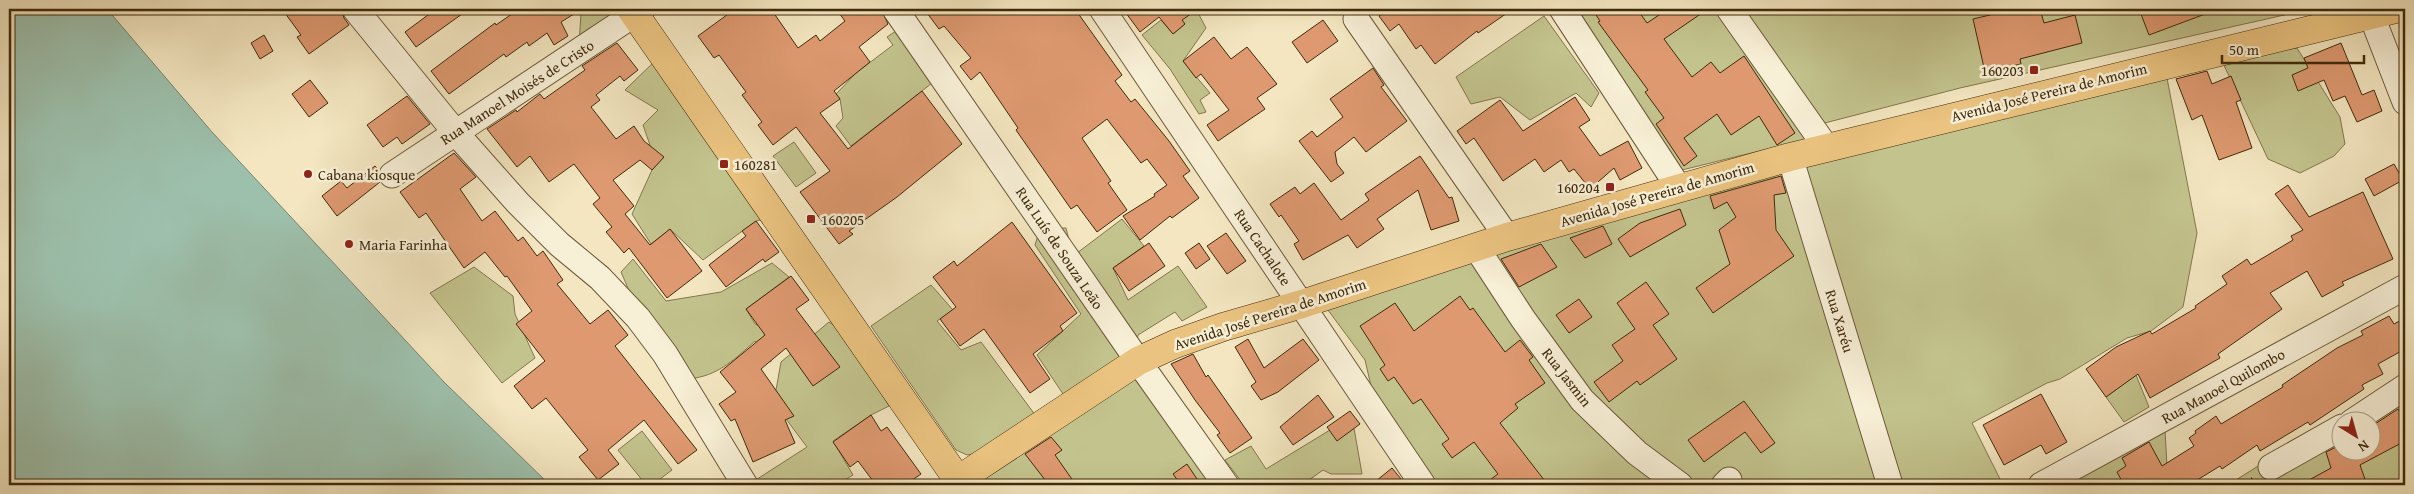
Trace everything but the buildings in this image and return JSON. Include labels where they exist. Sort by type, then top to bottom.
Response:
[{"type":"main road","points":[[636,10],[956,483]]},
{"type":"main road","name":"Avenida José Pereira de Amorim","points":[[956,483],[1138,361],[1175,344],[1507,236],[1826,147],[2379,10]]},
{"type":"street","points":[[355,9],[455,132],[518,203],[560,244],[600,278],[638,318],[665,354],[746,485]]},
{"type":"street","name":"Rua Luís de Souza Leão","points":[[896,9],[1138,361],[1226,485]]},
{"type":"street","points":[[1562,9],[1679,188]]},
{"type":"street","points":[[1729,9],[1826,147]]},
{"type":"street","name":"Rua Manoel Moisés de Cristo","points":[[392,175],[636,10]]},
{"type":"street","name":"Rua Cachalote","points":[[1104,10],[1423,485]]},
{"type":"street","points":[[2379,10],[2405,102]]},
{"type":"street","points":[[1356,19],[1507,236]]},
{"type":"street","name":"Rua Xaréu","points":[[1790,157],[1890,485]]},
{"type":"street","name":"Rua Jasmin","points":[[1476,247],[1523,319],[1582,400],[1637,453],[1680,485]]},
{"type":"street","name":"Rua Manoel Quilombo","points":[[2041,485],[2405,287]]},
{"type":"street","points":[[2367,412],[2405,387]]},
{"type":"street","points":[[2270,467],[2332,433]]},
{"type":"green space","points":[[586,9],[615,9],[619,17],[579,43],[581,14]]},
{"type":"green space","points":[[1196,9],[1206,28],[1183,61],[1210,93],[1200,100],[1206,112],[1199,114],[1170,69],[1142,35],[1161,20],[1173,34],[1185,24],[1174,10]]},
{"type":"green space","points":[[1577,9],[1719,9],[1808,139],[1682,170]]},
{"type":"green space","points":[[1739,9],[2311,9],[1960,88],[1817,125]]},
{"type":"green space","points":[[1544,16],[1599,93],[1591,107],[1576,93],[1530,120],[1500,97],[1471,104],[1456,77]]},
{"type":"green space","points":[[899,29],[936,80],[851,146],[836,126],[843,118],[840,99],[836,94],[856,73],[893,45],[887,37]]},
{"type":"green space","points":[[2297,48],[2340,117],[2345,144],[2334,156],[2300,173],[2268,159],[2221,59]]},
{"type":"green space","points":[[658,58],[768,218],[756,221],[703,260],[670,229],[651,244],[632,214],[652,170],[664,157],[652,151],[643,125],[658,110],[625,90]]},
{"type":"green space","points":[[2166,73],[2197,233],[2183,307],[2151,331],[2127,338],[2060,379],[2047,383],[1972,423],[2003,485],[1897,485],[1796,161]]},
{"type":"green space","points":[[794,142],[816,173],[796,187],[773,156]]},
{"type":"green space","points":[[1786,164],[1887,485],[1430,485],[1375,403],[1365,360],[1322,302],[1486,249]]},
{"type":"green space","points":[[1122,219],[1144,246],[1113,268],[1128,300],[1178,266],[1207,307],[1182,321],[1175,312],[1138,335],[1136,347],[1065,397],[1037,355],[1081,314],[1035,245],[1040,229],[1066,228],[1073,256]]},
{"type":"green space","points":[[633,259],[666,301],[721,292],[772,263],[789,277],[746,309],[755,324],[763,327],[771,362],[755,341],[720,369],[695,378],[690,384],[638,311],[621,272]]},
{"type":"green space","points":[[474,267],[513,296],[515,314],[535,358],[502,383],[430,293]]},
{"type":"green space","points":[[931,285],[953,310],[937,321],[961,350],[981,342],[1036,416],[979,453],[967,455],[956,450],[871,326]]},
{"type":"green space","points":[[829,322],[847,334],[889,406],[871,415],[833,441],[853,475],[837,485],[753,485],[751,483],[807,447],[771,399],[776,390],[781,362]]},
{"type":"green space","points":[[1141,375],[1221,485],[976,485],[973,480]]},
{"type":"green space","points":[[2136,375],[2149,407],[2124,422],[2106,397]]},
{"type":"green space","points":[[2405,390],[2405,478],[2389,485],[2228,485],[2274,456],[2332,427],[2332,462],[2382,462],[2382,412]]},
{"type":"green space","points":[[1354,428],[1362,474],[1331,474],[1323,470],[1302,485],[1244,485],[1225,460],[1251,446],[1266,469],[1330,430],[1337,440]]},
{"type":"green space","points":[[2165,430],[2168,485],[2068,485]]},
{"type":"green space","points":[[642,431],[672,470],[652,485],[646,485],[618,450]]},
{"type":"shaded area","points":[[9,9],[107,9],[212,132],[444,382],[550,485],[9,485]]},
{"type":"place","name":"160203","points":[[2034,70]]},
{"type":"place","name":"160281","points":[[724,164]]},
{"type":"place","name":"Cabana kiosque","points":[[308,174]]},
{"type":"place","name":"160204","points":[[1610,187]]},
{"type":"place","name":"160205","points":[[811,219]]},
{"type":"place","name":"Maria Farinha","points":[[349,244]]}]
